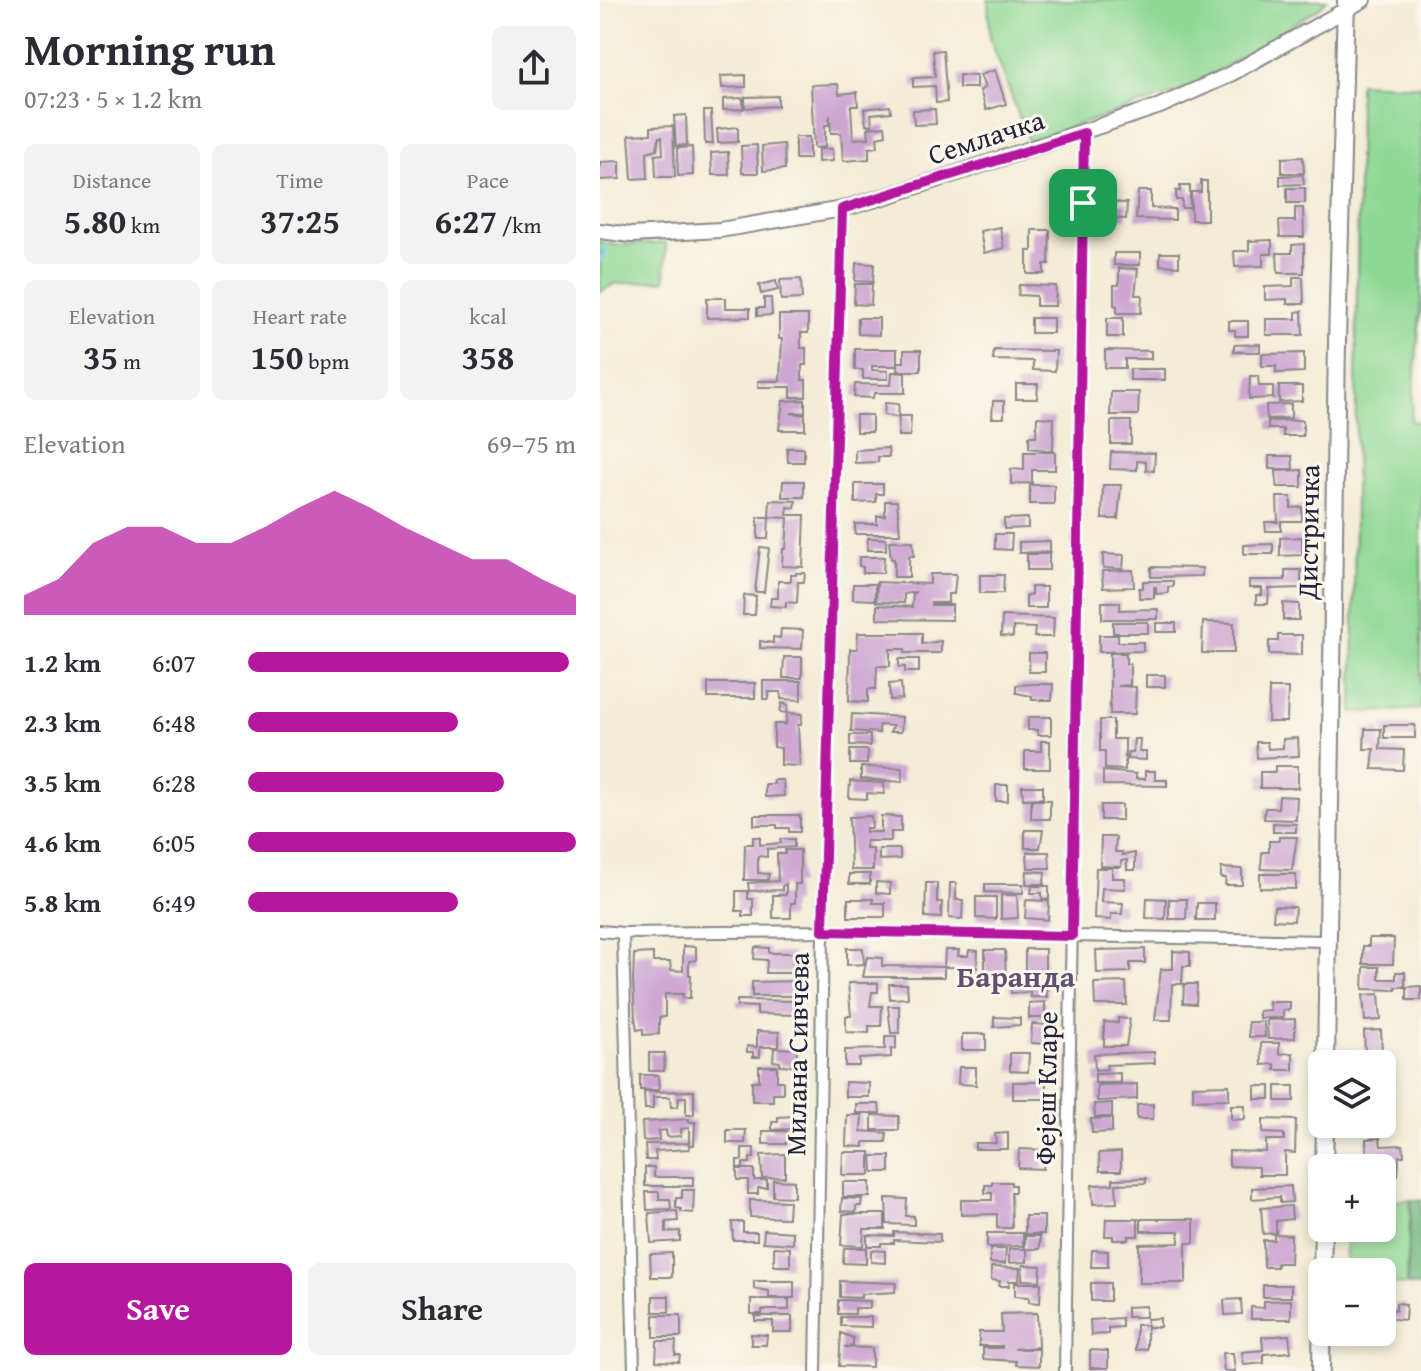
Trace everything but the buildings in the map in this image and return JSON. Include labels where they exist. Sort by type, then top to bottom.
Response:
[{"type":"main road","name":"Семлачка","points":[[600,231],[631,235],[720,230],[842,209],[1160,106],[1227,76],[1346,5],[1363,0]]},
{"type":"main road","name":"Дистричка","points":[[1326,1050],[1336,373],[1346,5]]},
{"type":"main road","points":[[1321,1346],[1321,1371]]},
{"type":"street","name":"Фејеш Кларе","points":[[1065,1371],[1084,133]]},
{"type":"street","name":"Милана Сивчева","points":[[816,1371],[823,931],[842,209]]},
{"type":"street","points":[[600,931],[823,931],[1328,941]]},
{"type":"street","points":[[623,933],[634,1371]]},
{"type":"green space","points":[[988,0],[1327,0],[1220,70],[1176,93],[1028,141],[990,38]]},
{"type":"green space","points":[[1359,83],[1421,86],[1421,302],[1411,421],[1421,422],[1421,709],[1353,713]]},
{"type":"green space","points":[[600,241],[614,245],[666,243],[665,280],[614,284],[600,292]]},
{"type":"green space","points":[[1411,1200],[1407,1285],[1396,1284],[1396,1258],[1345,1258],[1346,1242],[1396,1242],[1396,1201]]},
{"type":"green space","points":[[1411,1200],[1421,1200],[1421,1286],[1407,1285]]},
{"type":"waterway","points":[[600,260],[606,248]]},
{"type":"district","name":"Баранда","points":[[1016,977]]},
{"type":"route","points":[[1084,133],[1083,203],[1072,936],[823,931],[842,209],[1084,133]]}]
